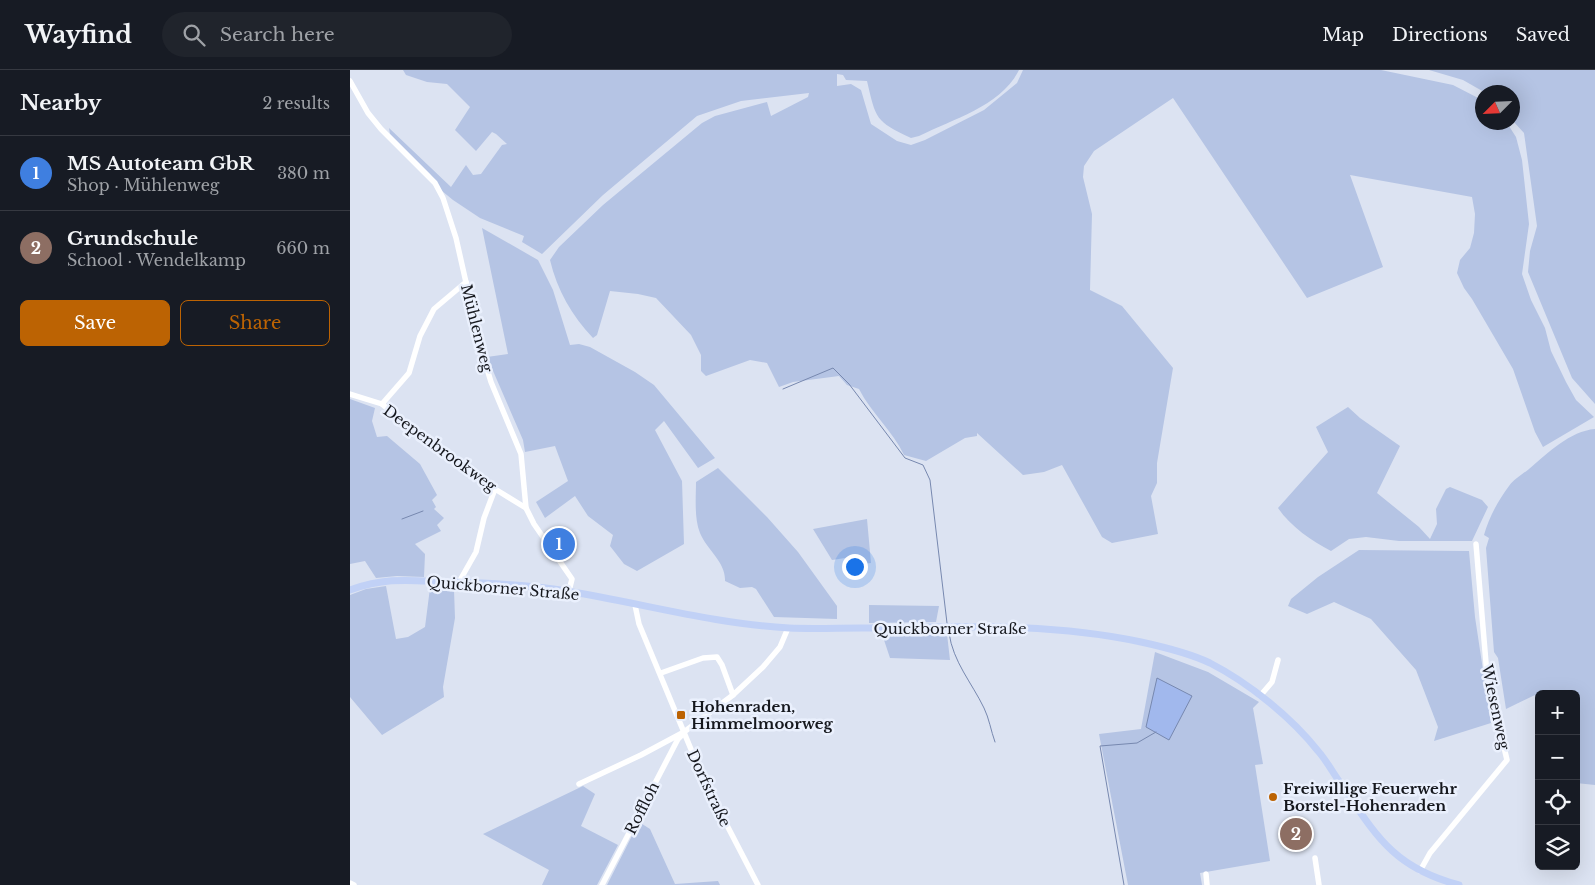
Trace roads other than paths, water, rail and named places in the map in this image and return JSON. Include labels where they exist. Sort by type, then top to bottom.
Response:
[{"type":"main road","name":"Quickborner Straße","points":[[350,590],[366,584],[391,580],[548,588],[715,620],[788,628],[1016,627],[1061,629],[1106,635],[1170,649],[1208,662],[1260,696],[1294,725],[1320,752],[1376,836],[1401,859],[1420,871],[1446,883],[1459,885]]},
{"type":"street","name":"Mühlenweg","points":[[350,81],[358,98],[381,129],[436,183],[443,198],[456,238],[481,349],[491,382],[521,454],[526,508],[534,524],[572,579],[569,592]]},
{"type":"street","points":[[382,404],[409,373],[420,336],[434,308],[466,282]]},
{"type":"street","name":"Deepenbrookweg","points":[[350,394],[382,404],[432,445],[526,508]]},
{"type":"street","points":[[459,582],[476,552],[484,518],[495,489]]},
{"type":"street","name":"Wiesenweg","points":[[1420,871],[1430,853],[1507,760],[1487,675],[1476,544]]},
{"type":"street","name":"Dorfstraße","points":[[635,605],[639,624],[661,673],[705,783],[758,885]]},
{"type":"street","points":[[579,784],[642,755],[684,732],[733,695],[763,667],[780,647],[788,628]]},
{"type":"street","points":[[661,673],[703,658],[717,658],[722,665],[733,695]]},
{"type":"street","points":[[1260,696],[1272,682],[1278,660]]},
{"type":"street","name":"Roffloh","points":[[602,885],[678,738],[684,732]]},
{"type":"street","points":[[1315,858],[1319,885]]},
{"type":"street","points":[[1206,874],[1208,885]]},
{"type":"street","points":[[350,883],[354,885]]},
{"type":"waterway","points":[[783,389],[833,368],[849,384],[905,458],[923,465],[930,480],[947,623]]},
{"type":"waterway","points":[[402,519],[423,511]]},
{"type":"waterway","points":[[949,633],[954,653],[986,712],[995,742]]},
{"type":"waterway","points":[[1124,885],[1100,746],[1137,743],[1156,732]]},
{"type":"place","name":"MS Autoteam GbR","points":[[559,544]]},
{"type":"place","name":"Hohenraden, Himmelmoorweg","points":[[681,715]]},
{"type":"place","name":"Freiwillige Feuerwehr Borstel-Hohenraden","points":[[1273,797]]},
{"type":"place","name":"Grundschule","points":[[1296,834]]}]
